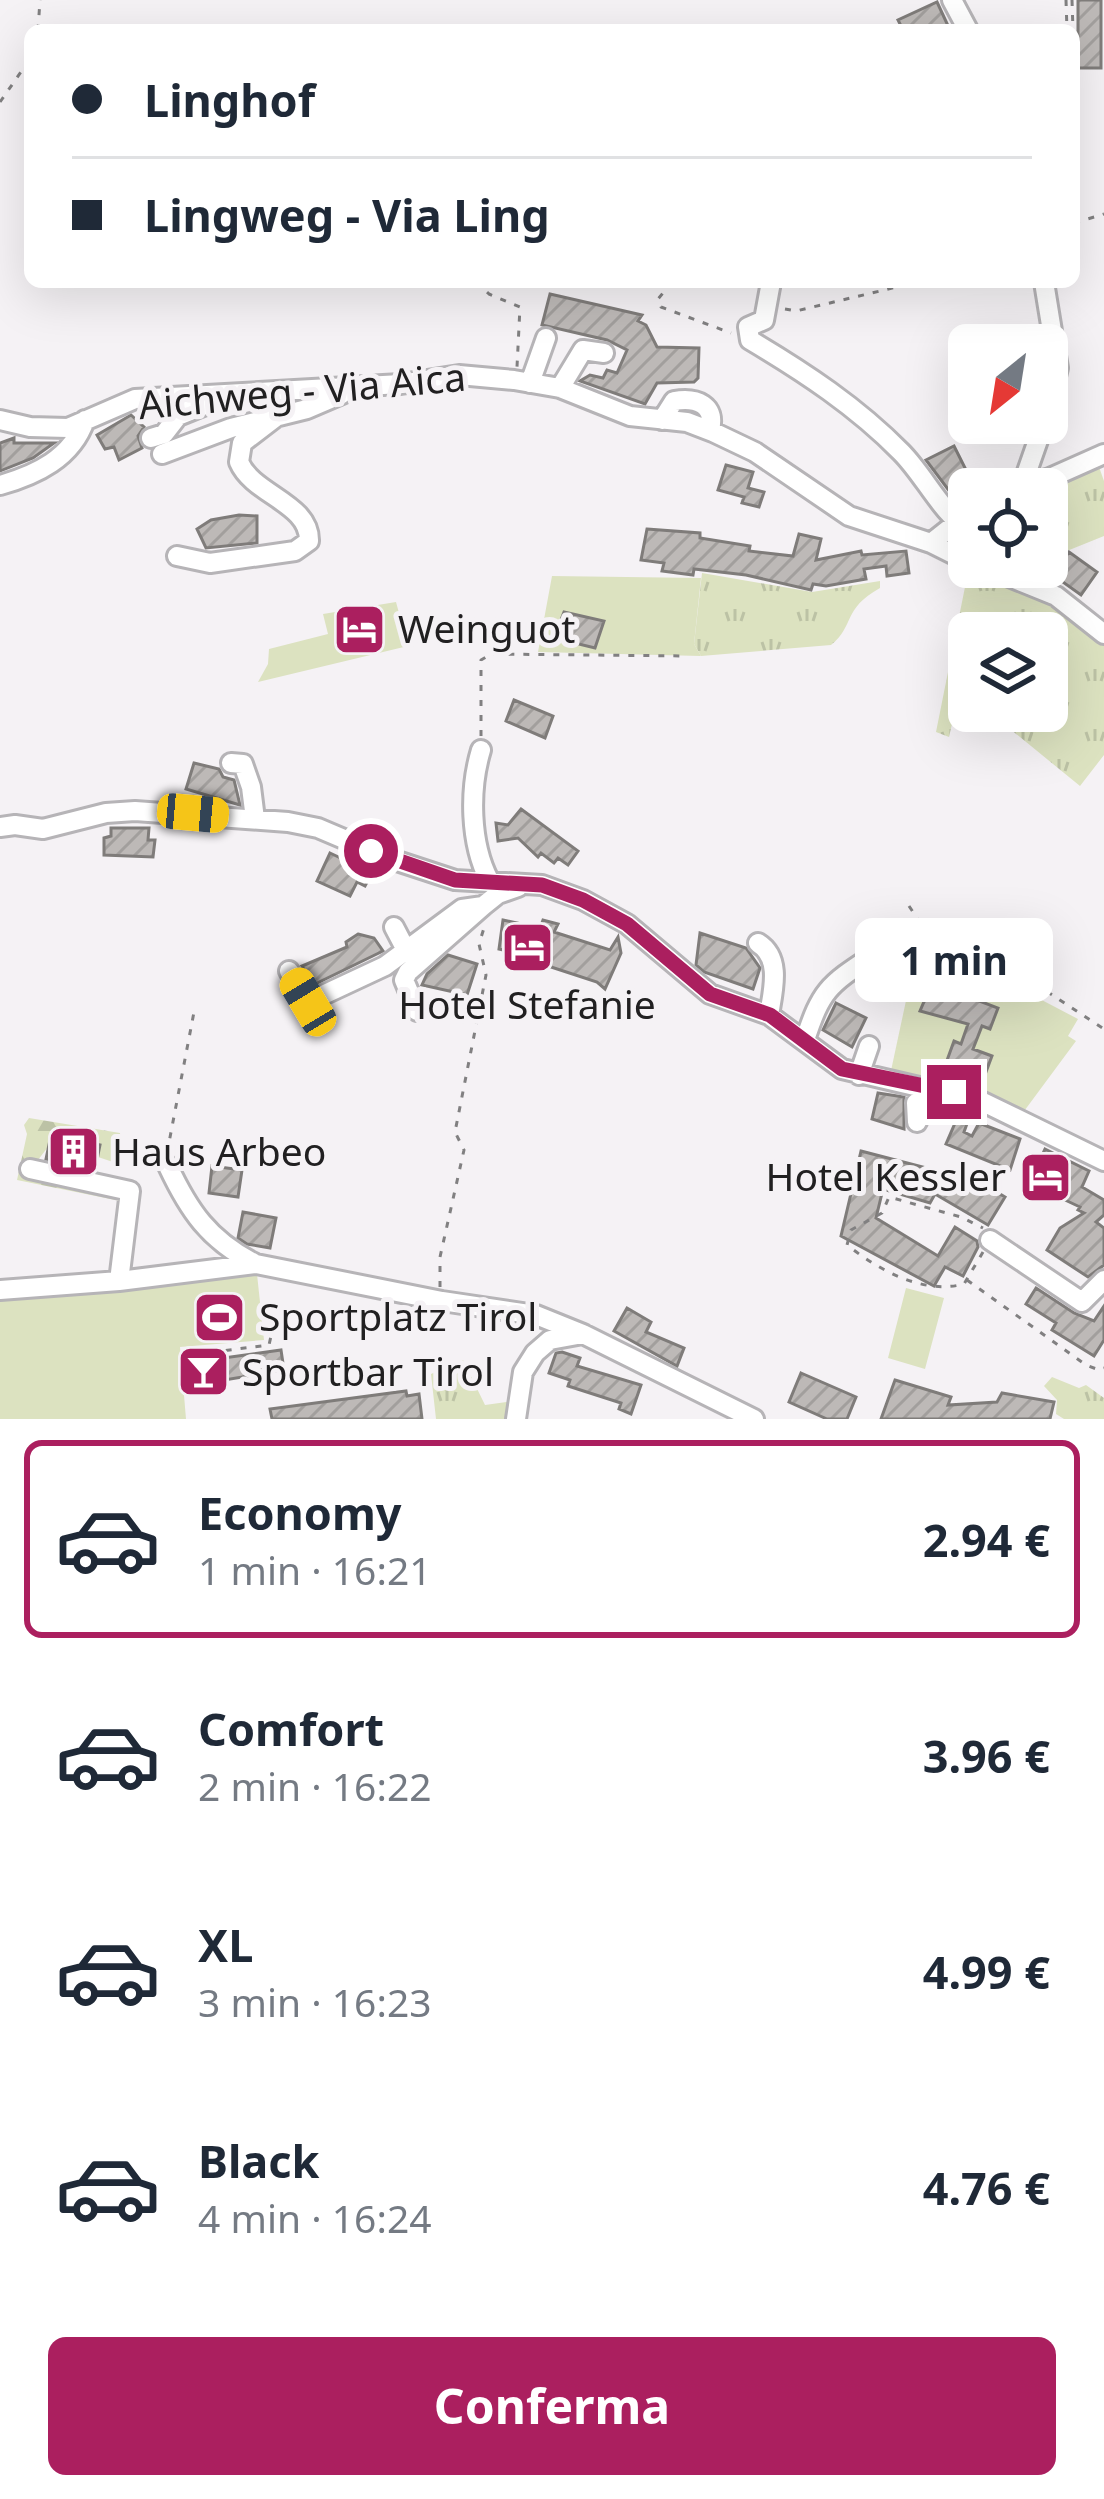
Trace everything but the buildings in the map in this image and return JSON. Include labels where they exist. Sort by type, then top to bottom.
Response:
[{"type":"street","points":[[770,288],[764,320],[748,328],[750,340],[870,420],[948,504]]},
{"type":"street","points":[[1045,288],[1051,324]]},
{"type":"street","points":[[522,382],[546,338]]},
{"type":"street","points":[[560,388],[583,350],[604,353]]},
{"type":"street","name":"Aichweg - Via Aica","points":[[0,421],[68,428],[135,399],[357,387],[460,375],[522,382],[560,388],[630,416],[687,422],[710,430],[755,452],[849,516],[948,552]]},
{"type":"street","points":[[228,394],[178,416],[154,440],[307,409],[357,387]]},
{"type":"street","points":[[177,556],[210,563],[295,551],[309,541],[308,525],[251,481],[239,462],[242,443],[276,417]]},
{"type":"street","points":[[0,485],[45,468],[79,438],[85,420]]},
{"type":"street","points":[[1068,470],[1104,454]]},
{"type":"street","points":[[931,543],[948,532]]},
{"type":"street","points":[[1040,588],[1080,612],[1104,634]]},
{"type":"street","points":[[481,749],[474,772],[476,856],[488,895]]},
{"type":"street","points":[[231,763],[243,764],[255,819]]},
{"type":"street","points":[[0,827],[44,830],[106,813],[135,811],[282,822],[318,828],[488,895]]},
{"type":"street","points":[[289,971],[308,1002],[360,981],[488,895],[529,884],[548,886],[627,924],[710,994],[770,1015],[824,1058],[859,1075],[983,1102],[1104,1161]]},
{"type":"street","points":[[417,1011],[404,980],[408,971],[488,895]]},
{"type":"street","points":[[394,927],[406,950]]},
{"type":"street","points":[[758,943],[770,950],[773,961],[770,1015]]},
{"type":"street","points":[[805,1040],[834,979],[871,957],[889,963]]},
{"type":"street","points":[[859,1075],[869,1046]]},
{"type":"street","points":[[935,1089],[916,1102],[917,1116],[945,1113]]},
{"type":"street","points":[[168,1166],[183,1199],[220,1245],[256,1264],[542,1316],[754,1419]]},
{"type":"street","points":[[30,1169],[130,1191],[119,1281]]},
{"type":"street","points":[[986,1238],[1082,1302],[1104,1280]]},
{"type":"street","points":[[0,1290],[256,1264]]},
{"type":"street","points":[[516,1419],[524,1372],[535,1353],[550,1340],[583,1334]]},
{"type":"path","points":[[0,102],[24,68]]},
{"type":"path","points":[[482,288],[520,308],[522,382]]},
{"type":"path","points":[[666,288],[661,307],[750,340]]},
{"type":"path","points":[[768,306],[796,311],[893,288]]},
{"type":"path","points":[[481,749],[481,660],[491,654],[686,656]]},
{"type":"path","points":[[442,1301],[440,1257],[464,1150],[455,1132],[486,975],[479,944],[488,895]]},
{"type":"path","points":[[909,906],[944,940],[970,948],[1104,1029]]},
{"type":"path","points":[[168,1166],[167,1149],[194,1012]]},
{"type":"path","points":[[889,1198],[961,1217],[983,1228],[986,1238],[966,1280],[951,1287],[918,1283],[874,1265],[847,1245],[850,1230],[882,1213],[889,1198]]},
{"type":"path","points":[[966,1280],[1086,1365],[1104,1368]]},
{"type":"path","points":[[181,1356],[269,1345],[271,1336]]},
{"type":"green space","points":[[1098,464],[1104,481],[1104,536],[1068,551],[1068,476]]},
{"type":"green space","points":[[702,573],[812,592],[880,581],[880,588],[860,603],[831,645],[701,656],[694,644]]},
{"type":"green space","points":[[552,576],[701,578],[694,644],[701,656],[538,652]]},
{"type":"green space","points":[[965,588],[1036,588],[1104,634],[1104,755],[1080,786],[1014,732],[1068,732],[1068,612],[960,612]]},
{"type":"green space","points":[[396,602],[408,646],[258,682],[268,664],[269,649],[328,634],[323,614]]},
{"type":"green space","points":[[948,672],[949,737],[936,732]]},
{"type":"green space","points":[[923,938],[1078,1019],[1068,1036],[1076,1041],[1019,1118],[889,1080]]},
{"type":"green space","points":[[29,1118],[120,1133],[122,1151],[116,1163],[98,1157],[100,1145],[51,1135],[31,1169],[126,1188],[130,1203],[17,1180]]},
{"type":"green space","points":[[257,1274],[264,1340],[180,1347],[186,1419],[0,1419],[0,1295]]},
{"type":"green space","points":[[906,1288],[944,1298],[925,1369],[888,1358]]},
{"type":"green space","points":[[463,1360],[485,1405],[520,1400],[516,1419],[436,1419],[431,1374]]},
{"type":"green space","points":[[1052,1377],[1079,1388],[1086,1385],[1104,1398],[1104,1419],[1064,1419],[1056,1414],[1057,1400],[1044,1386]]},
{"type":"place","name":"Weinguot","points":[[359,629]]},
{"type":"place","name":"Hotel Stefanie","points":[[527,948]]},
{"type":"place","name":"Haus Arbeo","points":[[73,1152]]},
{"type":"place","name":"Hotel Kessler","points":[[1045,1177]]},
{"type":"place","name":"Sportplatz Tirol","points":[[220,1317]]},
{"type":"place","name":"Sportbar Tirol","points":[[203,1372]]},
{"type":"route","points":[[371,851],[455,880],[542,885],[583,900],[627,924],[710,994],[770,1015],[842,1069],[954,1092]]}]
